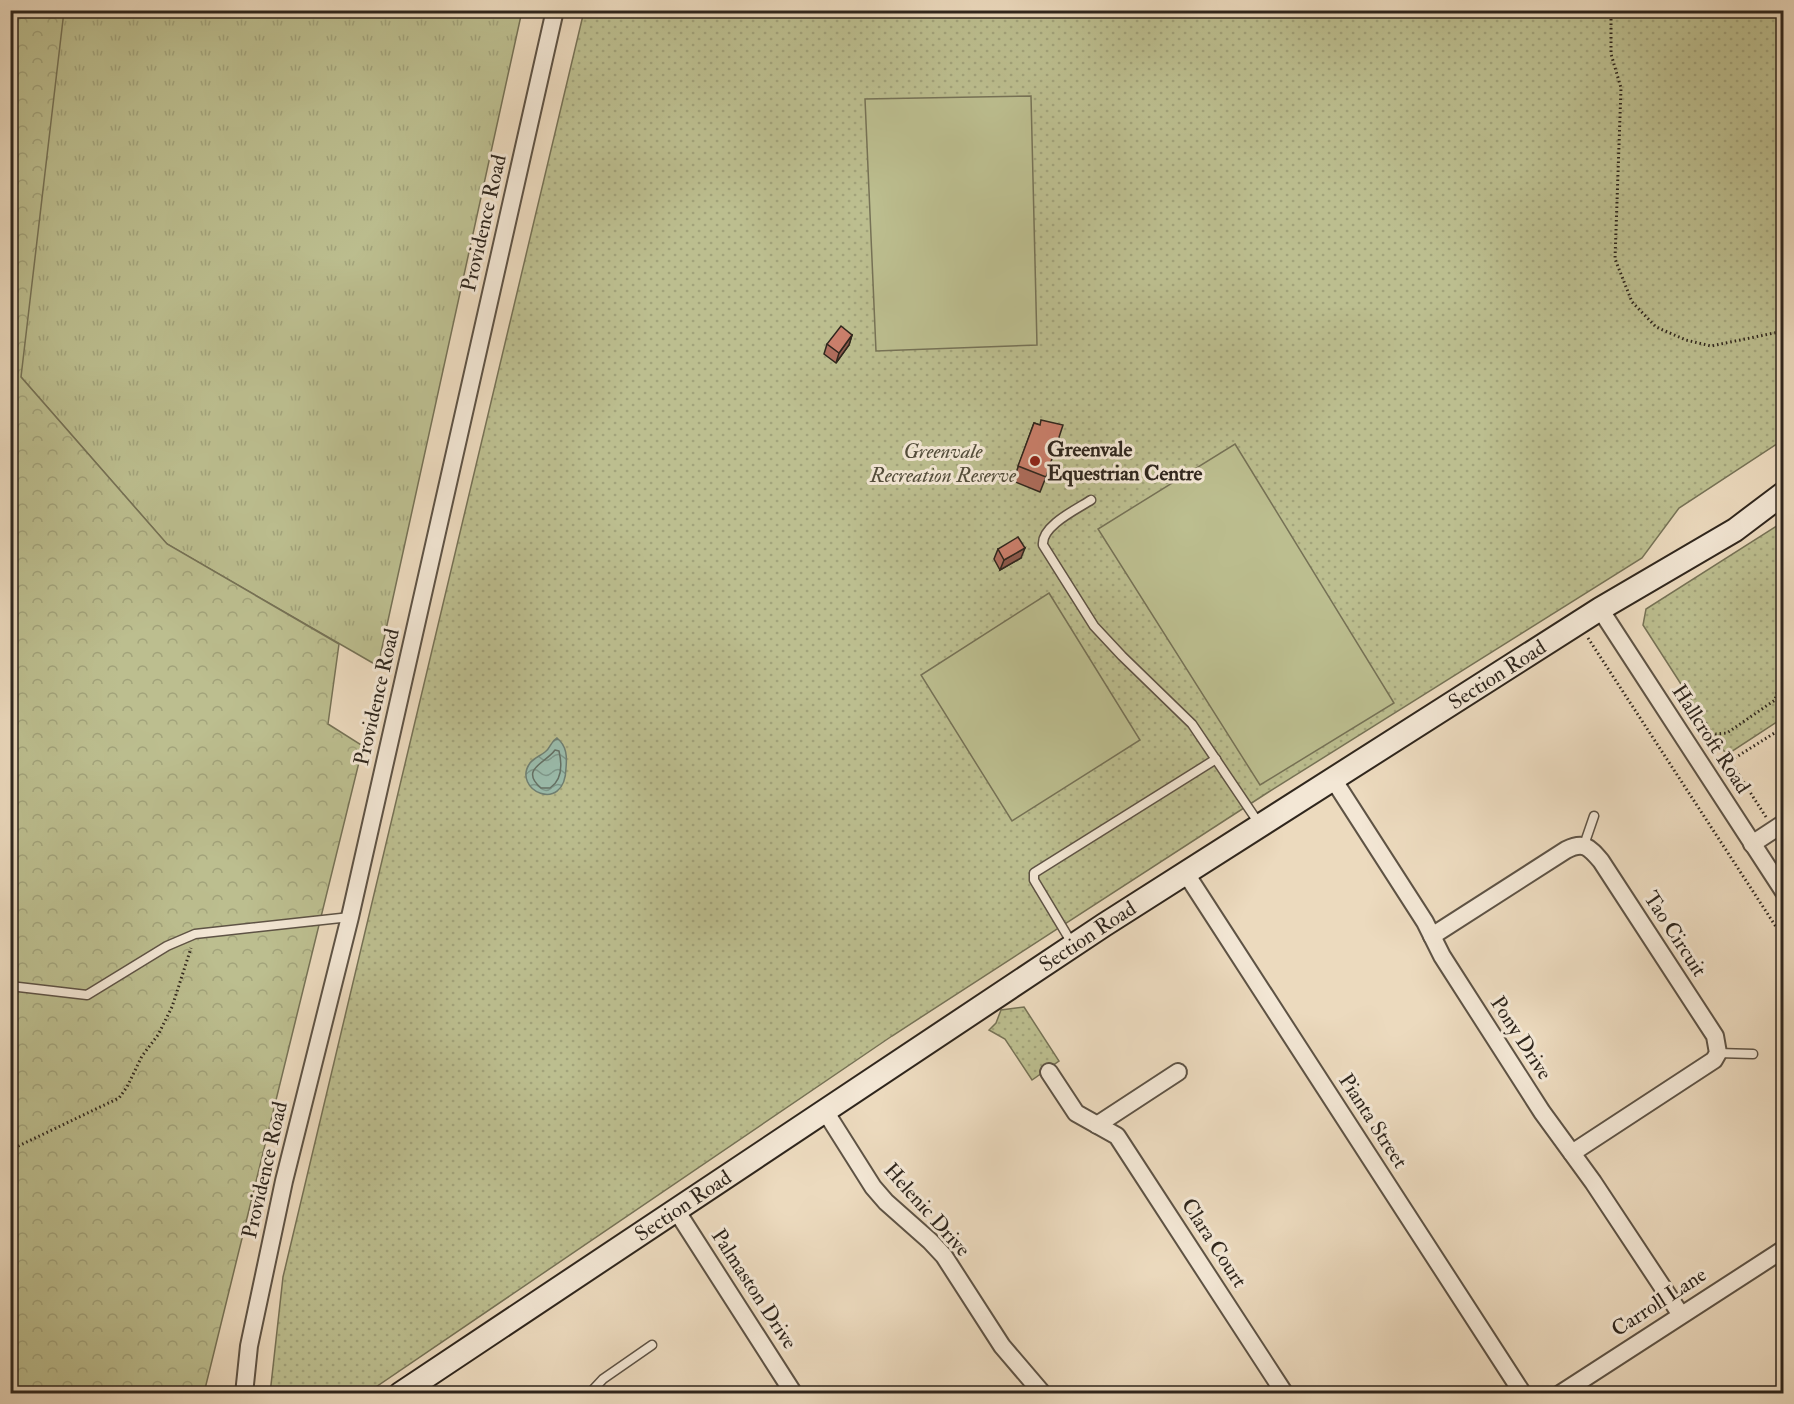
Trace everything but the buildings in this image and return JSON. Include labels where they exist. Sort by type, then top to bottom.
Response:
[{"type":"street","name":"Providence Road","points":[[244,1394],[249,1346],[284,1181],[350,917],[555,10]]},
{"type":"street","name":"Section Road","points":[[400,1394],[1185,872],[1600,609],[1735,530],[1784,493]]},
{"type":"street","name":"Hallcroft Road","points":[[1600,609],[1784,892]]},
{"type":"street","name":"Pony Drive","points":[[1333,779],[1542,1112],[1612,1210],[1681,1315]]},
{"type":"street","points":[[1752,844],[1778,826]]},
{"type":"street","points":[[1432,936],[1566,850],[1575,845],[1584,845]]},
{"type":"street","name":"Tao Circuit","points":[[1584,845],[1599,859],[1715,1036],[1718,1053]]},
{"type":"street","name":"Pianta Street","points":[[1185,872],[1523,1394]]},
{"type":"street","points":[[1572,1153],[1706,1066],[1714,1060],[1718,1053]]},
{"type":"street","name":"Clara Court","points":[[1049,1072],[1076,1113],[1117,1136],[1285,1394]]},
{"type":"street","points":[[1097,1125],[1178,1072]]},
{"type":"street","name":"Helenic Drive","points":[[825,1111],[873,1187],[944,1256],[1002,1346],[1043,1394]]},
{"type":"street","name":"Palmaston Drive","points":[[676,1210],[794,1394]]},
{"type":"street","name":"Carroll Lane","points":[[1560,1394],[1784,1249]]},
{"type":"lane","points":[[1091,500],[1052,526],[1043,536],[1043,545],[1094,626],[1192,724],[1260,826]]},
{"type":"lane","points":[[1073,945],[1034,880],[1034,873],[1216,759]]},
{"type":"lane","points":[[1584,845],[1594,816]]},
{"type":"lane","points":[[10,986],[87,995],[167,946],[195,934],[350,917]]},
{"type":"lane","points":[[1718,1053],[1753,1054]]},
{"type":"lane","points":[[589,1394],[603,1379],[652,1345]]},
{"type":"path","points":[[1611,10],[1611,54],[1621,88],[1615,259],[1632,302],[1656,327],[1686,340],[1711,346],[1784,332]]},
{"type":"path","points":[[1711,732],[1727,733],[1776,700],[1781,678],[1784,620]]},
{"type":"path","points":[[1578,623],[1784,939]]},
{"type":"path","points":[[1778,826],[1730,761],[1784,727]]},
{"type":"path","points":[[10,1150],[119,1098],[142,1056],[158,1035],[172,1007],[195,934]]},
{"type":"green space","points":[[10,11],[522,11],[378,666],[167,544],[21,377],[10,357]]},
{"type":"green space","points":[[10,11],[64,11],[21,377],[167,544],[339,644],[328,724],[363,746],[204,1393],[11,1393]]},
{"type":"green space","name":"Greenvale Recreation Reserve","points":[[584,11],[1783,11],[1783,440],[1679,508],[1642,558],[1267,793],[892,1036],[367,1393],[270,1394],[283,1277]]},
{"type":"green space","points":[[1031,96],[1037,345],[876,351],[865,99]]},
{"type":"green space","points":[[1235,444],[1394,703],[1260,785],[1098,529]]},
{"type":"green space","points":[[1783,522],[1783,718],[1731,752],[1724,751],[1643,625],[1646,609]]},
{"type":"green space","points":[[1049,593],[1140,740],[1012,821],[921,675]]},
{"type":"green space","points":[[1024,1007],[1059,1061],[1032,1080],[1005,1039],[989,1030],[996,1023],[1001,1010]]},
{"type":"water","points":[[557,738],[565,748],[566,768],[563,782],[557,791],[549,794],[540,793],[527,782],[526,773],[530,763],[547,750]]},
{"type":"place","name":"Greenvale Equestrian Centre","points":[[1035,461]]}]
